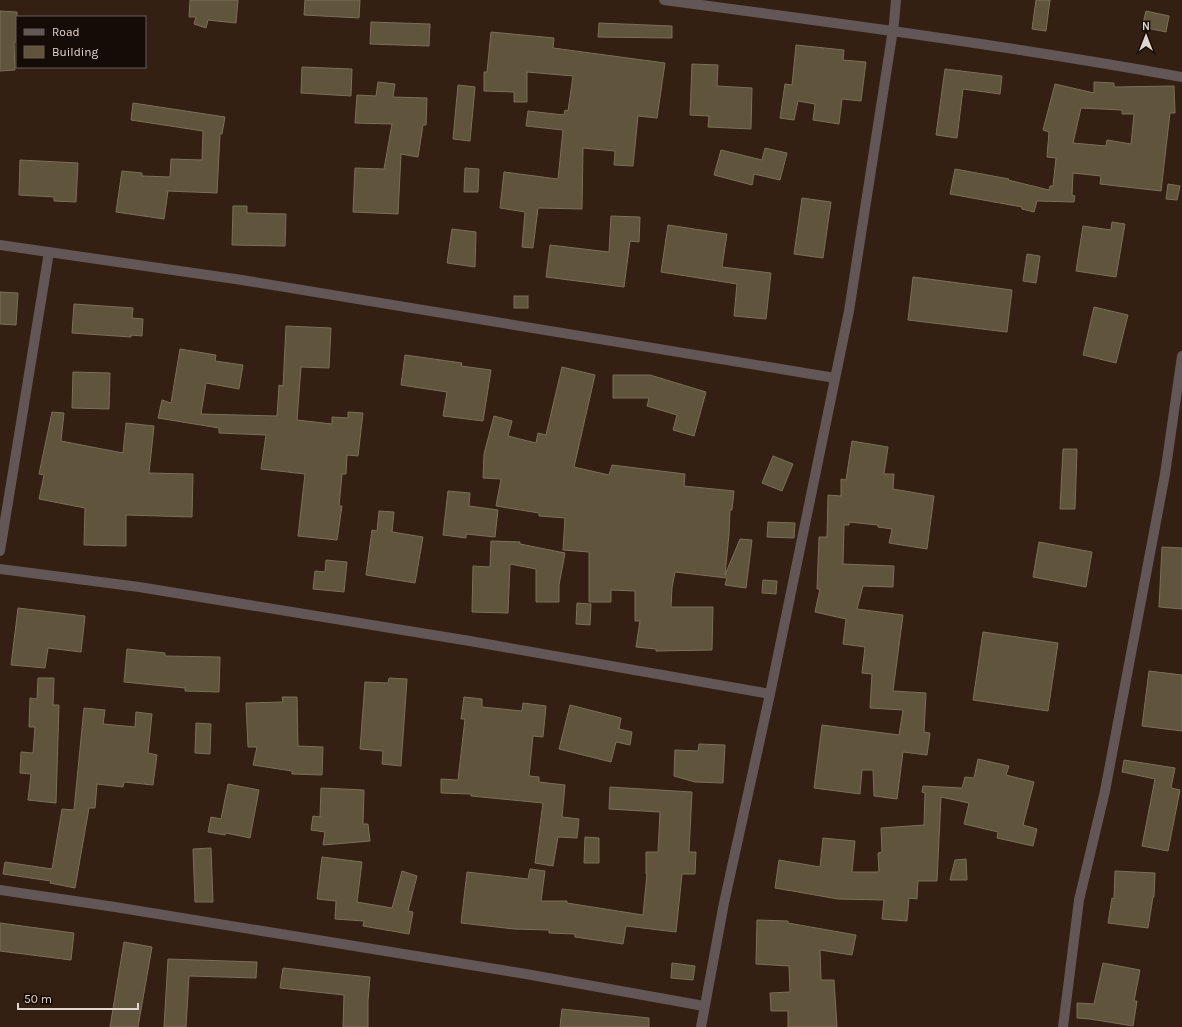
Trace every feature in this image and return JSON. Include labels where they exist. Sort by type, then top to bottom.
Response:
[{"type":"street","points":[[664,0],[892,30],[1073,58],[1182,77]]},
{"type":"street","points":[[700,1027],[724,903],[770,694],[849,311],[896,0]]},
{"type":"street","points":[[0,245],[242,280],[835,378]]},
{"type":"street","points":[[0,551],[49,252]]},
{"type":"street","points":[[1063,1027],[1079,900],[1105,791],[1165,474],[1182,356]]},
{"type":"street","points":[[0,569],[147,588],[470,641],[770,694]]},
{"type":"street","points":[[0,890],[115,907],[526,974],[704,1006]]},
{"type":"building","points":[[190,0],[238,0],[236,23],[208,20],[206,28],[194,24],[196,17],[189,17]]},
{"type":"building","points":[[305,0],[360,0],[359,18],[304,15]]},
{"type":"building","points":[[1036,0],[1050,0],[1046,31],[1032,29]]},
{"type":"building","points":[[0,11],[17,12],[16,42],[14,42],[15,70],[0,71]]},
{"type":"building","points":[[1146,11],[1169,16],[1166,32],[1142,27]]},
{"type":"building","points":[[371,22],[430,24],[429,46],[370,44]]},
{"type":"building","points":[[599,23],[672,26],[672,38],[598,37]]},
{"type":"building","points":[[491,32],[554,38],[553,48],[665,63],[657,118],[638,116],[633,166],[614,165],[615,151],[583,148],[582,209],[538,208],[533,248],[522,247],[525,212],[500,208],[504,172],[558,179],[563,130],[526,126],[528,111],[564,115],[565,110],[568,111],[573,76],[527,72],[527,102],[514,102],[514,92],[484,91],[484,72],[487,72]]},
{"type":"building","points":[[796,45],[844,50],[843,60],[866,62],[861,101],[842,99],[839,124],[813,120],[815,104],[798,101],[794,120],[780,118],[785,84],[792,85]]},
{"type":"building","points":[[692,64],[718,65],[717,86],[752,88],[751,129],[708,127],[709,116],[690,115]]},
{"type":"building","points":[[302,67],[352,69],[351,96],[301,93]]},
{"type":"building","points":[[945,69],[1002,76],[1000,94],[963,89],[957,138],[936,135]]},
{"type":"building","points":[[378,82],[395,84],[393,97],[427,98],[426,125],[423,125],[418,157],[401,154],[398,214],[353,212],[355,168],[384,169],[392,124],[355,123],[357,95],[376,96]]},
{"type":"building","points":[[1094,82],[1114,83],[1114,87],[1174,86],[1175,113],[1170,113],[1161,191],[1100,184],[1101,176],[1073,173],[1072,195],[1075,196],[1074,202],[1037,201],[1034,212],[1022,209],[1022,207],[950,194],[955,169],[1009,179],[1008,180],[1049,190],[1050,186],[1053,186],[1056,158],[1047,157],[1049,132],[1043,130],[1055,84],[1094,93]],"holes":[[[1081,108],[1122,110],[1122,114],[1134,114],[1131,144],[1107,140],[1106,146],[1073,143]]]},
{"type":"building","points":[[458,85],[475,87],[470,141],[453,139]]},
{"type":"building","points":[[133,103],[225,117],[222,134],[220,134],[217,193],[168,191],[164,219],[116,212],[122,171],[142,173],[142,176],[170,177],[171,159],[202,160],[203,131],[131,120]]},
{"type":"building","points":[[765,148],[787,153],[780,180],[754,174],[752,185],[714,175],[721,150],[762,160]]},
{"type":"building","points":[[20,160],[78,163],[76,202],[54,201],[54,197],[19,195]]},
{"type":"building","points":[[465,168],[479,169],[478,192],[464,192]]},
{"type":"building","points":[[1168,184],[1180,186],[1177,200],[1166,199]]},
{"type":"building","points":[[802,198],[831,202],[823,258],[794,254]]},
{"type":"building","points":[[233,206],[247,206],[247,213],[286,214],[285,246],[232,245]]},
{"type":"building","points":[[611,216],[640,217],[639,242],[630,241],[624,287],[546,277],[550,245],[609,252]]},
{"type":"building","points":[[1112,222],[1125,224],[1116,277],[1076,271],[1083,226],[1111,230]]},
{"type":"building","points":[[668,225],[727,234],[722,267],[771,273],[766,319],[734,316],[737,284],[661,272]]},
{"type":"building","points":[[452,229],[476,232],[475,267],[447,263]]},
{"type":"building","points":[[1027,254],[1040,256],[1036,283],[1023,281]]},
{"type":"building","points":[[913,277],[1012,290],[1007,332],[908,320]]},
{"type":"building","points":[[0,292],[18,293],[16,325],[0,324]]},
{"type":"building","points":[[514,296],[528,296],[528,308],[514,308]]},
{"type":"building","points":[[74,304],[133,308],[132,318],[143,319],[142,336],[131,335],[131,337],[72,333]]},
{"type":"building","points":[[1094,307],[1128,315],[1116,363],[1083,355]]},
{"type":"building","points":[[286,326],[331,328],[329,368],[301,367],[297,420],[332,424],[332,417],[348,418],[348,412],[363,413],[358,456],[347,455],[346,474],[342,474],[339,506],[342,506],[337,540],[298,536],[305,474],[261,469],[266,435],[219,433],[219,428],[158,418],[162,400],[171,403],[180,349],[216,355],[215,361],[243,365],[239,389],[206,383],[201,414],[277,416],[279,385],[283,386]]},
{"type":"building","points":[[405,355],[462,363],[461,366],[491,370],[483,421],[443,416],[447,392],[401,385]]},
{"type":"building","points":[[562,367],[595,375],[574,467],[609,475],[612,465],[685,474],[684,486],[734,491],[732,510],[730,510],[725,575],[740,539],[752,540],[746,588],[725,585],[727,578],[675,572],[672,588],[671,607],[713,607],[712,650],[656,651],[656,649],[636,647],[640,621],[635,621],[635,591],[611,590],[611,602],[589,602],[589,552],[563,550],[565,518],[539,516],[539,513],[496,506],[501,479],[483,478],[484,454],[494,416],[512,421],[508,436],[536,443],[538,433],[546,435]]},
{"type":"building","points":[[73,372],[110,373],[109,409],[72,408]]},
{"type":"building","points":[[613,375],[650,375],[706,392],[694,436],[673,430],[677,415],[647,406],[649,398],[613,398]]},
{"type":"building","points":[[52,412],[64,413],[61,441],[123,453],[126,423],[154,426],[149,473],[193,474],[192,517],[126,515],[126,546],[84,545],[85,508],[39,499],[44,475],[39,474]]},
{"type":"building","points":[[852,441],[888,447],[884,474],[894,474],[893,489],[934,496],[927,549],[889,543],[892,529],[878,527],[878,525],[849,522],[849,525],[844,525],[843,564],[894,566],[893,587],[863,586],[857,609],[903,615],[893,691],[926,693],[924,732],[930,733],[927,755],[903,752],[897,799],[874,796],[873,770],[862,770],[860,794],[814,788],[822,725],[899,735],[903,710],[870,708],[872,674],[862,673],[865,647],[843,644],[846,619],[815,612],[820,589],[817,589],[819,537],[827,537],[828,495],[841,496],[841,479],[846,480]]},
{"type":"building","points":[[1063,449],[1077,449],[1075,509],[1060,509]]},
{"type":"building","points":[[773,456],[793,464],[782,491],[762,483]]},
{"type":"building","points":[[448,491],[470,493],[469,506],[498,510],[495,537],[466,534],[466,538],[443,535]]},
{"type":"building","points":[[379,511],[394,512],[392,532],[423,537],[415,583],[366,575],[372,530],[377,531]]},
{"type":"building","points":[[768,522],[795,523],[794,538],[767,537]]},
{"type":"building","points":[[491,541],[520,542],[520,544],[565,553],[559,585],[559,602],[536,602],[536,569],[510,564],[508,613],[472,612],[473,566],[490,567]]},
{"type":"building","points":[[1039,542],[1092,552],[1086,587],[1033,577]]},
{"type":"building","points":[[1162,547],[1182,548],[1182,609],[1159,607]]},
{"type":"building","points":[[326,560],[347,562],[344,592],[313,589],[315,571],[325,572]]},
{"type":"building","points":[[763,580],[777,581],[776,594],[762,593]]},
{"type":"building","points":[[577,603],[591,604],[590,625],[576,624]]},
{"type":"building","points":[[18,608],[85,616],[81,652],[48,648],[45,668],[11,665]]},
{"type":"building","points":[[983,632],[1058,643],[1048,711],[973,700]]},
{"type":"building","points":[[127,649],[165,653],[165,656],[220,657],[219,692],[185,691],[185,688],[124,682]]},
{"type":"building","points":[[1149,671],[1182,675],[1182,731],[1142,726]]},
{"type":"building","points":[[38,678],[54,678],[53,705],[59,705],[56,803],[28,800],[31,774],[20,773],[21,752],[33,753],[35,727],[29,727],[30,698],[37,699]]},
{"type":"building","points":[[389,678],[407,679],[401,766],[382,764],[383,751],[360,749],[365,682],[388,683]]},
{"type":"building","points":[[282,697],[297,697],[298,746],[323,747],[322,775],[292,774],[292,771],[253,765],[257,747],[248,747],[246,703],[283,702]]},
{"type":"building","points":[[464,697],[482,699],[482,707],[522,711],[523,703],[546,706],[543,737],[533,736],[529,776],[539,777],[539,782],[565,785],[562,817],[579,819],[577,838],[558,837],[553,866],[535,863],[543,803],[471,796],[471,794],[441,793],[441,779],[458,780],[465,719],[461,719]]},
{"type":"building","points":[[570,705],[621,718],[619,729],[632,732],[630,745],[616,742],[611,762],[559,749]]},
{"type":"building","points":[[84,708],[105,710],[103,724],[135,727],[136,712],[152,714],[148,753],[157,755],[153,785],[124,782],[123,787],[97,784],[95,808],[89,808],[75,888],[50,883],[51,881],[3,874],[5,862],[52,869],[62,809],[74,810]]},
{"type":"building","points":[[196,723],[211,724],[210,754],[195,753]]},
{"type":"building","points":[[699,744],[725,745],[723,783],[695,782],[674,776],[675,750],[698,751]]},
{"type":"building","points":[[978,759],[1009,766],[1006,775],[1034,782],[1023,825],[1037,829],[1033,846],[997,838],[998,832],[964,824],[969,803],[941,797],[937,881],[918,881],[917,899],[909,898],[907,921],[882,919],[884,900],[838,899],[775,888],[779,860],[820,867],[823,838],[855,841],[852,872],[879,872],[878,853],[882,852],[881,828],[924,825],[925,793],[922,792],[923,786],[962,788],[965,777],[974,778]]},
{"type":"building","points":[[1124,760],[1175,768],[1171,788],[1180,790],[1168,851],[1142,846],[1155,779],[1122,772]]},
{"type":"building","points":[[228,784],[259,790],[250,838],[226,833],[225,835],[208,832],[211,817],[221,819]]},
{"type":"building","points":[[610,787],[692,792],[689,852],[696,852],[695,874],[682,874],[676,932],[626,926],[623,944],[575,937],[575,934],[549,933],[549,930],[514,929],[461,923],[467,872],[528,879],[530,869],[545,871],[541,901],[567,901],[567,903],[643,915],[647,874],[646,852],[658,852],[660,812],[609,809]]},
{"type":"building","points":[[321,788],[364,790],[363,824],[368,824],[370,841],[323,845],[325,832],[311,830],[313,816],[320,817]]},
{"type":"building","points":[[585,837],[599,838],[599,863],[584,863]]},
{"type":"building","points":[[211,848],[213,902],[195,902],[193,849]]},
{"type":"building","points":[[322,857],[362,862],[357,902],[392,908],[402,871],[417,876],[408,911],[413,912],[409,934],[363,926],[364,921],[335,919],[336,901],[317,899]]},
{"type":"building","points":[[966,859],[967,880],[950,880],[955,860]]},
{"type":"building","points":[[1115,871],[1155,873],[1154,897],[1148,928],[1108,923],[1112,898],[1114,899]]},
{"type":"building","points":[[757,920],[788,921],[788,923],[856,935],[852,955],[820,950],[821,980],[834,980],[837,1027],[788,1027],[788,1011],[771,1011],[770,993],[790,992],[789,966],[756,964]]},
{"type":"building","points":[[0,923],[74,933],[71,960],[0,951]]},
{"type":"building","points":[[124,942],[152,947],[138,1027],[110,1027]]},
{"type":"building","points":[[168,959],[257,962],[256,978],[189,976],[186,1027],[164,1027]]},
{"type":"building","points":[[672,963],[695,966],[693,980],[671,978]]},
{"type":"building","points":[[1103,963],[1140,970],[1134,1001],[1137,1001],[1133,1026],[1077,1018],[1077,1003],[1094,1004]]},
{"type":"building","points":[[283,968],[370,977],[368,1027],[343,1027],[344,995],[280,988]]},
{"type":"building","points":[[562,1009],[649,1018],[649,1027],[560,1027]]}]
